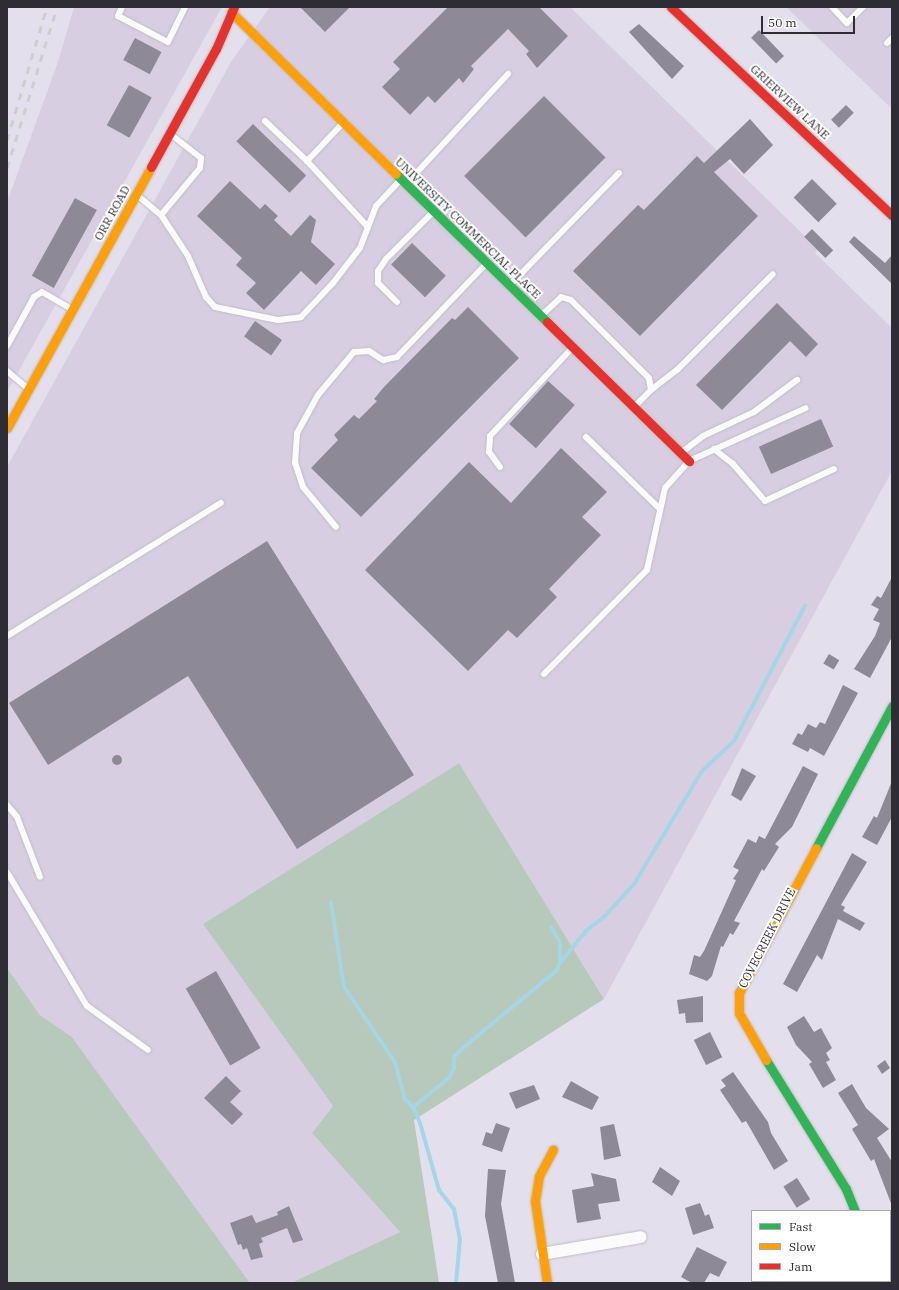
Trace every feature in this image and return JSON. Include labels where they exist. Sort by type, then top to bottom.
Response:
[{"type":"street","name":"GRIERVIEW LANE","points":[[671,7],[892,215]]},
{"type":"street","name":"UNIVERSITY COMMERCIAL PLACE","points":[[233,9],[344,122],[689,461]]},
{"type":"street","name":"ORR ROAD","points":[[7,428],[216,49],[233,9]]},
{"type":"street","name":"COVECREEK DRIVE","points":[[855,1210],[846,1189],[744,1025],[739,1013],[739,993],[892,706]]},
{"type":"street","points":[[547,1283],[542,1254],[536,1191],[539,1176],[553,1150]]},
{"type":"street","points":[[542,1254],[641,1237]]},
{"type":"lane","points":[[122,7],[118,16],[168,42],[185,7]]},
{"type":"lane","points":[[832,7],[847,23],[863,7]]},
{"type":"lane","points":[[887,43],[892,38]]},
{"type":"lane","points":[[136,194],[161,215],[188,256],[206,297],[215,306],[278,320],[301,317],[360,248],[376,206],[404,181],[508,74]]},
{"type":"lane","points":[[265,121],[307,161],[368,227]]},
{"type":"lane","points":[[307,161],[344,122]]},
{"type":"lane","points":[[161,215],[200,168],[200,158],[169,134]]},
{"type":"lane","points":[[510,285],[619,173]]},
{"type":"lane","points":[[397,302],[378,283],[378,271],[386,259],[434,211]]},
{"type":"lane","points":[[336,527],[303,487],[295,463],[297,433],[318,395],[354,352],[369,351],[383,360],[396,357],[487,263]]},
{"type":"lane","points":[[634,407],[651,390],[678,369],[773,274]]},
{"type":"lane","points":[[7,346],[34,297],[42,292],[73,309]]},
{"type":"lane","points":[[541,316],[561,297],[566,297],[649,378],[651,390]]},
{"type":"lane","points":[[500,467],[489,452],[490,436],[573,347]]},
{"type":"lane","points":[[7,371],[28,389]]},
{"type":"lane","points":[[681,453],[703,436],[754,412],[797,380]]},
{"type":"lane","points":[[544,674],[647,570],[665,488],[689,461],[806,408]]},
{"type":"lane","points":[[586,436],[660,509]]},
{"type":"lane","points":[[714,449],[732,464],[765,501],[834,469]]},
{"type":"lane","points":[[7,636],[221,503]]},
{"type":"lane","points":[[7,805],[16,817],[40,877]]},
{"type":"lane","points":[[7,872],[87,1006],[148,1050]]},
{"type":"shaded area","points":[[74,7],[222,7],[7,392],[7,202],[58,62]]},
{"type":"shaded area","points":[[270,7],[570,7],[818,249],[815,253],[892,328],[892,471],[604,999],[459,763],[203,924],[333,1106],[312,1133],[400,1232],[291,1283],[250,1283],[72,1037],[40,1015],[7,968],[7,467],[231,62]]},
{"type":"shaded area","points":[[786,7],[892,7],[892,109]]},
{"type":"green space","points":[[459,763],[604,999],[414,1120],[439,1283],[291,1283],[400,1232],[312,1133],[333,1106],[203,924]]},
{"type":"green space","points":[[7,968],[40,1015],[72,1037],[250,1283],[7,1283]]},
{"type":"building","points":[[300,7],[350,7],[325,32]]},
{"type":"building","points":[[448,7],[539,7],[568,36],[537,68],[526,54],[529,51],[508,29],[471,66],[474,69],[463,83],[459,78],[435,103],[428,96],[410,115],[382,87],[400,69],[393,62]]},
{"type":"building","points":[[639,24],[684,66],[672,79],[629,32]]},
{"type":"building","points":[[759,30],[784,56],[776,64],[751,38]]},
{"type":"building","points":[[135,38],[161,52],[150,74],[123,60]]},
{"type":"building","points":[[129,85],[152,98],[129,138],[107,125]]},
{"type":"building","points":[[544,96],[606,158],[526,237],[464,176]]},
{"type":"building","points":[[846,105],[854,113],[839,128],[831,120]]},
{"type":"building","points":[[750,119],[773,145],[744,174],[730,159],[714,172],[758,216],[640,336],[573,271],[638,205],[644,210],[697,156],[704,163]]},
{"type":"building","points":[[253,124],[306,175],[290,193],[236,141]]},
{"type":"building","points":[[812,179],[837,204],[818,222],[794,197]]},
{"type":"building","points":[[230,181],[260,209],[265,204],[278,216],[274,220],[291,236],[310,215],[316,220],[311,242],[335,264],[316,285],[301,271],[264,310],[246,293],[256,283],[236,265],[242,258],[197,216]]},
{"type":"building","points":[[75,198],[97,210],[54,288],[32,276]]},
{"type":"building","points":[[812,229],[833,250],[825,258],[804,237]]},
{"type":"building","points":[[854,236],[885,263],[892,255],[892,284],[849,242]]},
{"type":"building","points":[[412,243],[446,276],[425,297],[391,265]]},
{"type":"building","points":[[777,303],[818,344],[806,357],[790,341],[722,410],[696,385]]},
{"type":"building","points":[[468,307],[519,358],[361,517],[311,468],[338,440],[334,435],[354,415],[359,419],[377,401],[374,399],[384,387],[452,318],[455,320]]},
{"type":"building","points":[[255,321],[282,340],[271,355],[244,337]]},
{"type":"building","points":[[548,381],[575,405],[536,448],[509,424]]},
{"type":"building","points":[[821,419],[833,446],[771,474],[759,447]]},
{"type":"building","points":[[561,448],[607,492],[582,517],[601,535],[549,589],[557,597],[517,638],[508,630],[468,671],[365,570],[469,462],[511,503]]},
{"type":"building","points":[[267,541],[414,775],[297,849],[188,676],[48,765],[9,703]]},
{"type":"building","points":[[892,577],[892,637],[870,678],[854,669],[875,636],[880,623],[873,620],[879,609],[871,605],[877,596],[881,598]]},
{"type":"building","points":[[829,654],[839,660],[834,670],[823,663]]},
{"type":"building","points":[[843,685],[858,693],[824,756],[810,748],[808,752],[792,744],[798,733],[802,735],[808,724],[816,728],[820,722],[825,724]]},
{"type":"building","points":[[115,755],[119,755],[121,756],[121,764],[115,765],[112,762],[112,758]]},
{"type":"building","points":[[803,766],[818,774],[792,827],[775,844],[779,847],[764,871],[762,869],[734,921],[740,923],[733,935],[730,933],[723,947],[721,946],[712,976],[707,981],[689,974],[694,955],[700,957],[704,951],[736,880],[733,879],[739,870],[733,867],[748,839],[756,843],[759,836],[765,839]]},
{"type":"building","points":[[742,768],[756,776],[741,801],[731,795]]},
{"type":"building","points":[[892,781],[892,817],[877,845],[862,837],[874,816],[877,818]]},
{"type":"building","points":[[852,853],[867,862],[841,905],[845,907],[843,911],[865,923],[860,931],[838,919],[822,960],[817,955],[797,992],[783,984]]},
{"type":"building","points":[[216,971],[260,1048],[230,1066],[186,988]]},
{"type":"building","points":[[703,996],[703,1022],[686,1023],[685,1013],[679,1014],[677,1000]]},
{"type":"building","points":[[804,1016],[814,1032],[821,1028],[832,1048],[826,1053],[830,1060],[826,1062],[836,1080],[823,1088],[809,1064],[812,1062],[796,1045],[787,1027]]},
{"type":"building","points":[[710,1032],[722,1057],[706,1065],[694,1040]]},
{"type":"building","points":[[885,1060],[890,1068],[882,1074],[877,1066]]},
{"type":"building","points":[[733,1072],[768,1122],[771,1133],[788,1161],[774,1170],[746,1121],[742,1123],[720,1090],[726,1086],[721,1080]]},
{"type":"building","points":[[226,1076],[241,1091],[230,1102],[243,1114],[232,1125],[204,1098]]},
{"type":"building","points":[[571,1081],[599,1097],[592,1110],[562,1097]]},
{"type":"building","points":[[852,1084],[866,1108],[889,1129],[877,1138],[892,1162],[892,1206],[874,1159],[871,1161],[852,1129],[858,1125],[838,1093]]},
{"type":"building","points":[[534,1085],[540,1099],[516,1109],[509,1093]]},
{"type":"building","points":[[496,1123],[510,1128],[502,1152],[482,1145],[486,1132],[492,1134]]},
{"type":"building","points":[[614,1124],[621,1156],[604,1160],[600,1127]]},
{"type":"building","points":[[660,1167],[680,1181],[672,1196],[652,1182]]},
{"type":"building","points":[[488,1169],[506,1170],[501,1204],[515,1283],[498,1283],[485,1216]]},
{"type":"building","points":[[591,1173],[616,1179],[620,1201],[598,1204],[601,1219],[577,1223],[572,1190],[594,1186]]},
{"type":"building","points":[[797,1178],[810,1199],[797,1208],[783,1186]]},
{"type":"building","points":[[700,1203],[705,1216],[709,1214],[714,1228],[693,1235],[685,1208]]},
{"type":"building","points":[[289,1206],[303,1240],[293,1243],[287,1228],[261,1238],[263,1242],[259,1244],[263,1257],[251,1260],[247,1248],[243,1250],[241,1244],[238,1245],[230,1223],[252,1215],[256,1223],[278,1215],[277,1212]]},
{"type":"building","points":[[697,1247],[727,1262],[719,1277],[710,1273],[704,1283],[692,1283],[681,1277]]},
{"type":"waterway","points":[[559,964],[586,931],[605,916],[634,884],[702,771],[734,741],[805,606]]},
{"type":"waterway","points":[[331,903],[344,987],[395,1062],[405,1099],[413,1107],[420,1123],[439,1190],[454,1209],[460,1239],[456,1283]]},
{"type":"waterway","points":[[413,1107],[449,1078],[454,1069],[454,1057],[464,1047],[557,970],[560,962],[560,942],[551,927]]},
{"type":"railway","points":[[7,140],[47,7]]},
{"type":"railway","points":[[7,168],[57,7]]},
{"type":"traffic: fast","points":[[396,174],[547,322]]},
{"type":"traffic: fast","points":[[816,848],[892,706]]},
{"type":"traffic: fast","points":[[766,1060],[846,1189],[855,1210]]},
{"type":"traffic: slow","points":[[231,12],[396,174]]},
{"type":"traffic: slow","points":[[7,428],[151,167]]},
{"type":"traffic: slow","points":[[766,1060],[739,1013],[739,993],[816,848]]},
{"type":"traffic: slow","points":[[547,1283],[535,1201],[539,1176],[553,1150]]},
{"type":"traffic: jam","points":[[151,167],[216,49],[234,7]]},
{"type":"traffic: jam","points":[[671,7],[892,215]]},
{"type":"traffic: jam","points":[[547,322],[689,461]]}]
